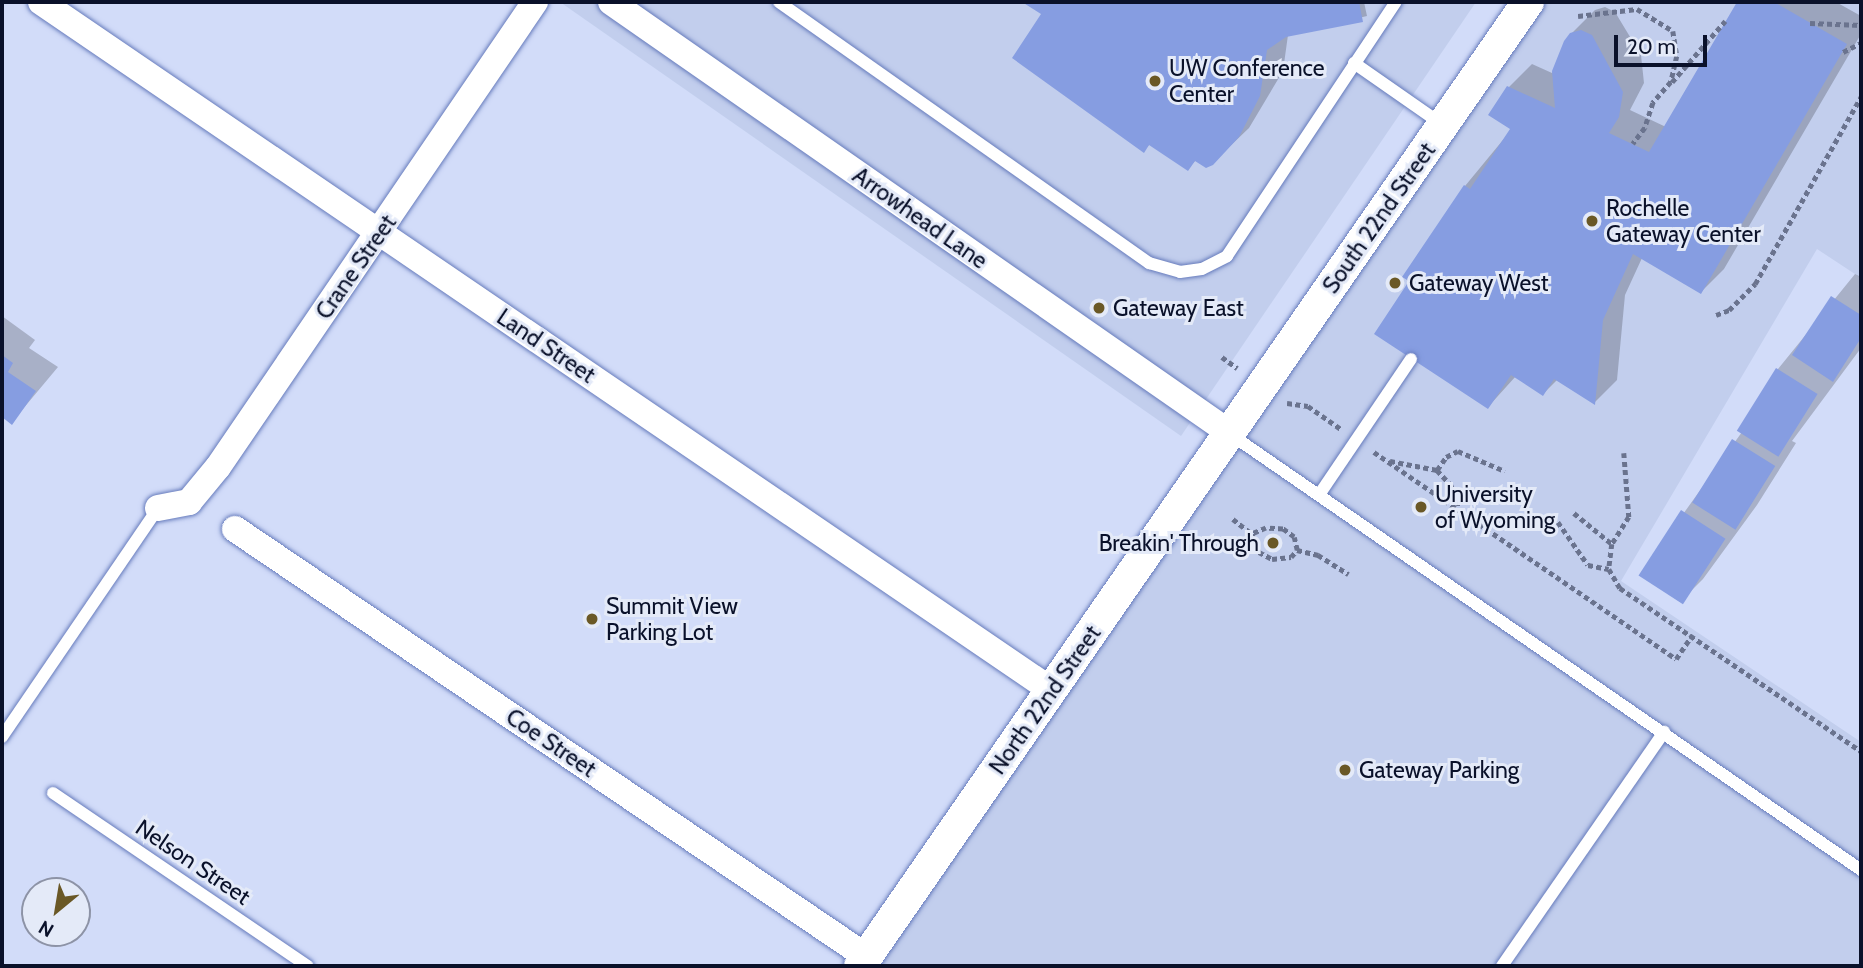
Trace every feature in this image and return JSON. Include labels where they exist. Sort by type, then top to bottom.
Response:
[{"type":"street","name":"Land Street","points":[[41,2],[1051,690]]},
{"type":"street","name":"Crane Street","points":[[158,508],[189,502],[218,467],[535,2]]},
{"type":"street","name":"Arrowhead Lane","points":[[611,2],[1230,433]]},
{"type":"street","name":"South 22nd Street","points":[[1230,433],[1528,2]]},
{"type":"street","name":"North 22nd Street","points":[[869,963],[1051,690],[1230,433]]},
{"type":"street","name":"Coe Street","points":[[236,529],[869,963]]},
{"type":"lane","points":[[779,2],[1149,263],[1180,272],[1202,269],[1227,256],[1396,2]]},
{"type":"lane","points":[[1354,63],[1443,125]]},
{"type":"lane","points":[[1319,495],[1411,359]]},
{"type":"lane","points":[[1230,433],[1861,870]]},
{"type":"lane","points":[[2,737],[158,508]]},
{"type":"lane","points":[[1502,966],[1664,732]]},
{"type":"lane","name":"Nelson Street","points":[[53,793],[308,966]]},
{"type":"path","points":[[1637,9],[1638,2]]},
{"type":"path","points":[[1578,16],[1637,9],[1673,31],[1677,56],[1671,82]]},
{"type":"path","points":[[1633,144],[1645,128],[1653,103],[1725,21]]},
{"type":"path","points":[[1810,23],[1861,25]]},
{"type":"path","points":[[1843,52],[1861,43]]},
{"type":"path","points":[[1716,315],[1729,310],[1755,284],[1861,97]]},
{"type":"path","points":[[1222,357],[1289,403],[1308,406],[1676,659],[1692,635]]},
{"type":"path","points":[[1437,470],[1446,457],[1458,451],[1506,471]]},
{"type":"path","points":[[1624,453],[1629,517],[1612,544],[1609,569],[1620,588],[1861,751]]},
{"type":"path","points":[[1386,460],[1437,470],[1451,485],[1462,512]]},
{"type":"path","points":[[1574,513],[1612,544]]},
{"type":"path","points":[[1233,519],[1252,534],[1253,545],[1272,559],[1292,557],[1297,550],[1294,537],[1283,529],[1265,528],[1252,534]]},
{"type":"path","points":[[1558,522],[1588,565],[1609,569]]},
{"type":"path","points":[[1297,550],[1318,555],[1348,574]]},
{"type":"shaded area","points":[[560,2],[1476,2],[1181,436]]},
{"type":"shaded area","name":"University of Wyoming","points":[[1529,2],[1861,2],[1861,278],[1817,249],[1621,581],[1861,742],[1861,966],[860,966]]},
{"type":"building","name":"UW Conference Center","points":[[1022,2],[1359,2],[1363,22],[1286,37],[1267,50],[1260,96],[1239,137],[1213,165],[1206,168],[1195,161],[1188,171],[1149,145],[1144,153],[1012,58],[1041,14]]},
{"type":"building","name":"Rochelle Gateway Center","points":[[1737,2],[1774,2],[1847,44],[1701,294],[1633,254],[1603,320],[1595,405],[1554,379],[1543,396],[1511,375],[1488,409],[1374,334],[1409,281],[1402,277],[1464,185],[1470,189],[1510,129],[1488,115],[1507,86],[1555,108],[1552,71],[1564,41],[1570,33],[1581,30],[1592,35],[1623,92],[1619,117],[1609,133],[1649,152]]},
{"type":"building","points":[[1831,296],[1861,315],[1861,338],[1833,382],[1792,355]]},
{"type":"building","points":[[2,355],[13,363],[8,372],[36,391],[12,425],[2,417]]},
{"type":"building","points":[[1776,368],[1818,394],[1778,457],[1737,431]]},
{"type":"building","points":[[1732,439],[1775,466],[1736,530],[1692,503]]},
{"type":"building","points":[[1681,510],[1725,539],[1683,604],[1639,575]]},
{"type":"place","name":"UW Conference Center","points":[[1155,81]]},
{"type":"place","name":"Rochelle Gateway Center","points":[[1592,221]]},
{"type":"place","name":"Gateway West","points":[[1395,283]]},
{"type":"place","name":"Gateway East","points":[[1099,308]]},
{"type":"place","name":"University of Wyoming","points":[[1421,507]]},
{"type":"place","name":"Breakin' Through","points":[[1273,543]]},
{"type":"place","name":"Summit View Parking Lot","points":[[592,619]]},
{"type":"place","name":"Gateway Parking","points":[[1345,770]]}]
